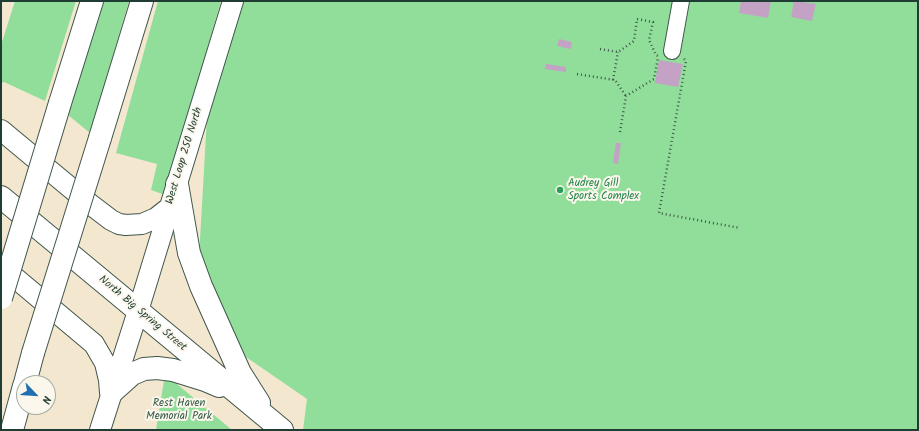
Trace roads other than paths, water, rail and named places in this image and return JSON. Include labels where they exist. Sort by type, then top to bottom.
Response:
[{"type":"highway","points":[[1,298],[92,1]]},
{"type":"highway","points":[[27,375],[142,1]]},
{"type":"highway","points":[[177,184],[189,253],[201,286],[240,373],[275,424]]},
{"type":"highway","name":"North Big Spring Street","points":[[1,197],[275,424]]},
{"type":"highway","points":[[111,396],[132,374],[144,369],[157,368],[187,374],[239,394]]},
{"type":"highway","points":[[12,430],[16,415]]},
{"type":"main road","name":"West Loop 250 North","points":[[100,430],[233,1]]},
{"type":"main road","points":[[1,130],[95,208],[115,222],[126,225],[142,224],[156,218],[170,207]]},
{"type":"main road","points":[[1,266],[94,344],[103,357],[108,372],[111,396]]},
{"type":"lane","points":[[665,54],[681,1]]},
{"type":"place","name":"Audrey Gill Sports Complex","points":[[560,190]]},
{"type":"park label","name":"Rest Haven Memorial Park","points":[[179,410]]}]
